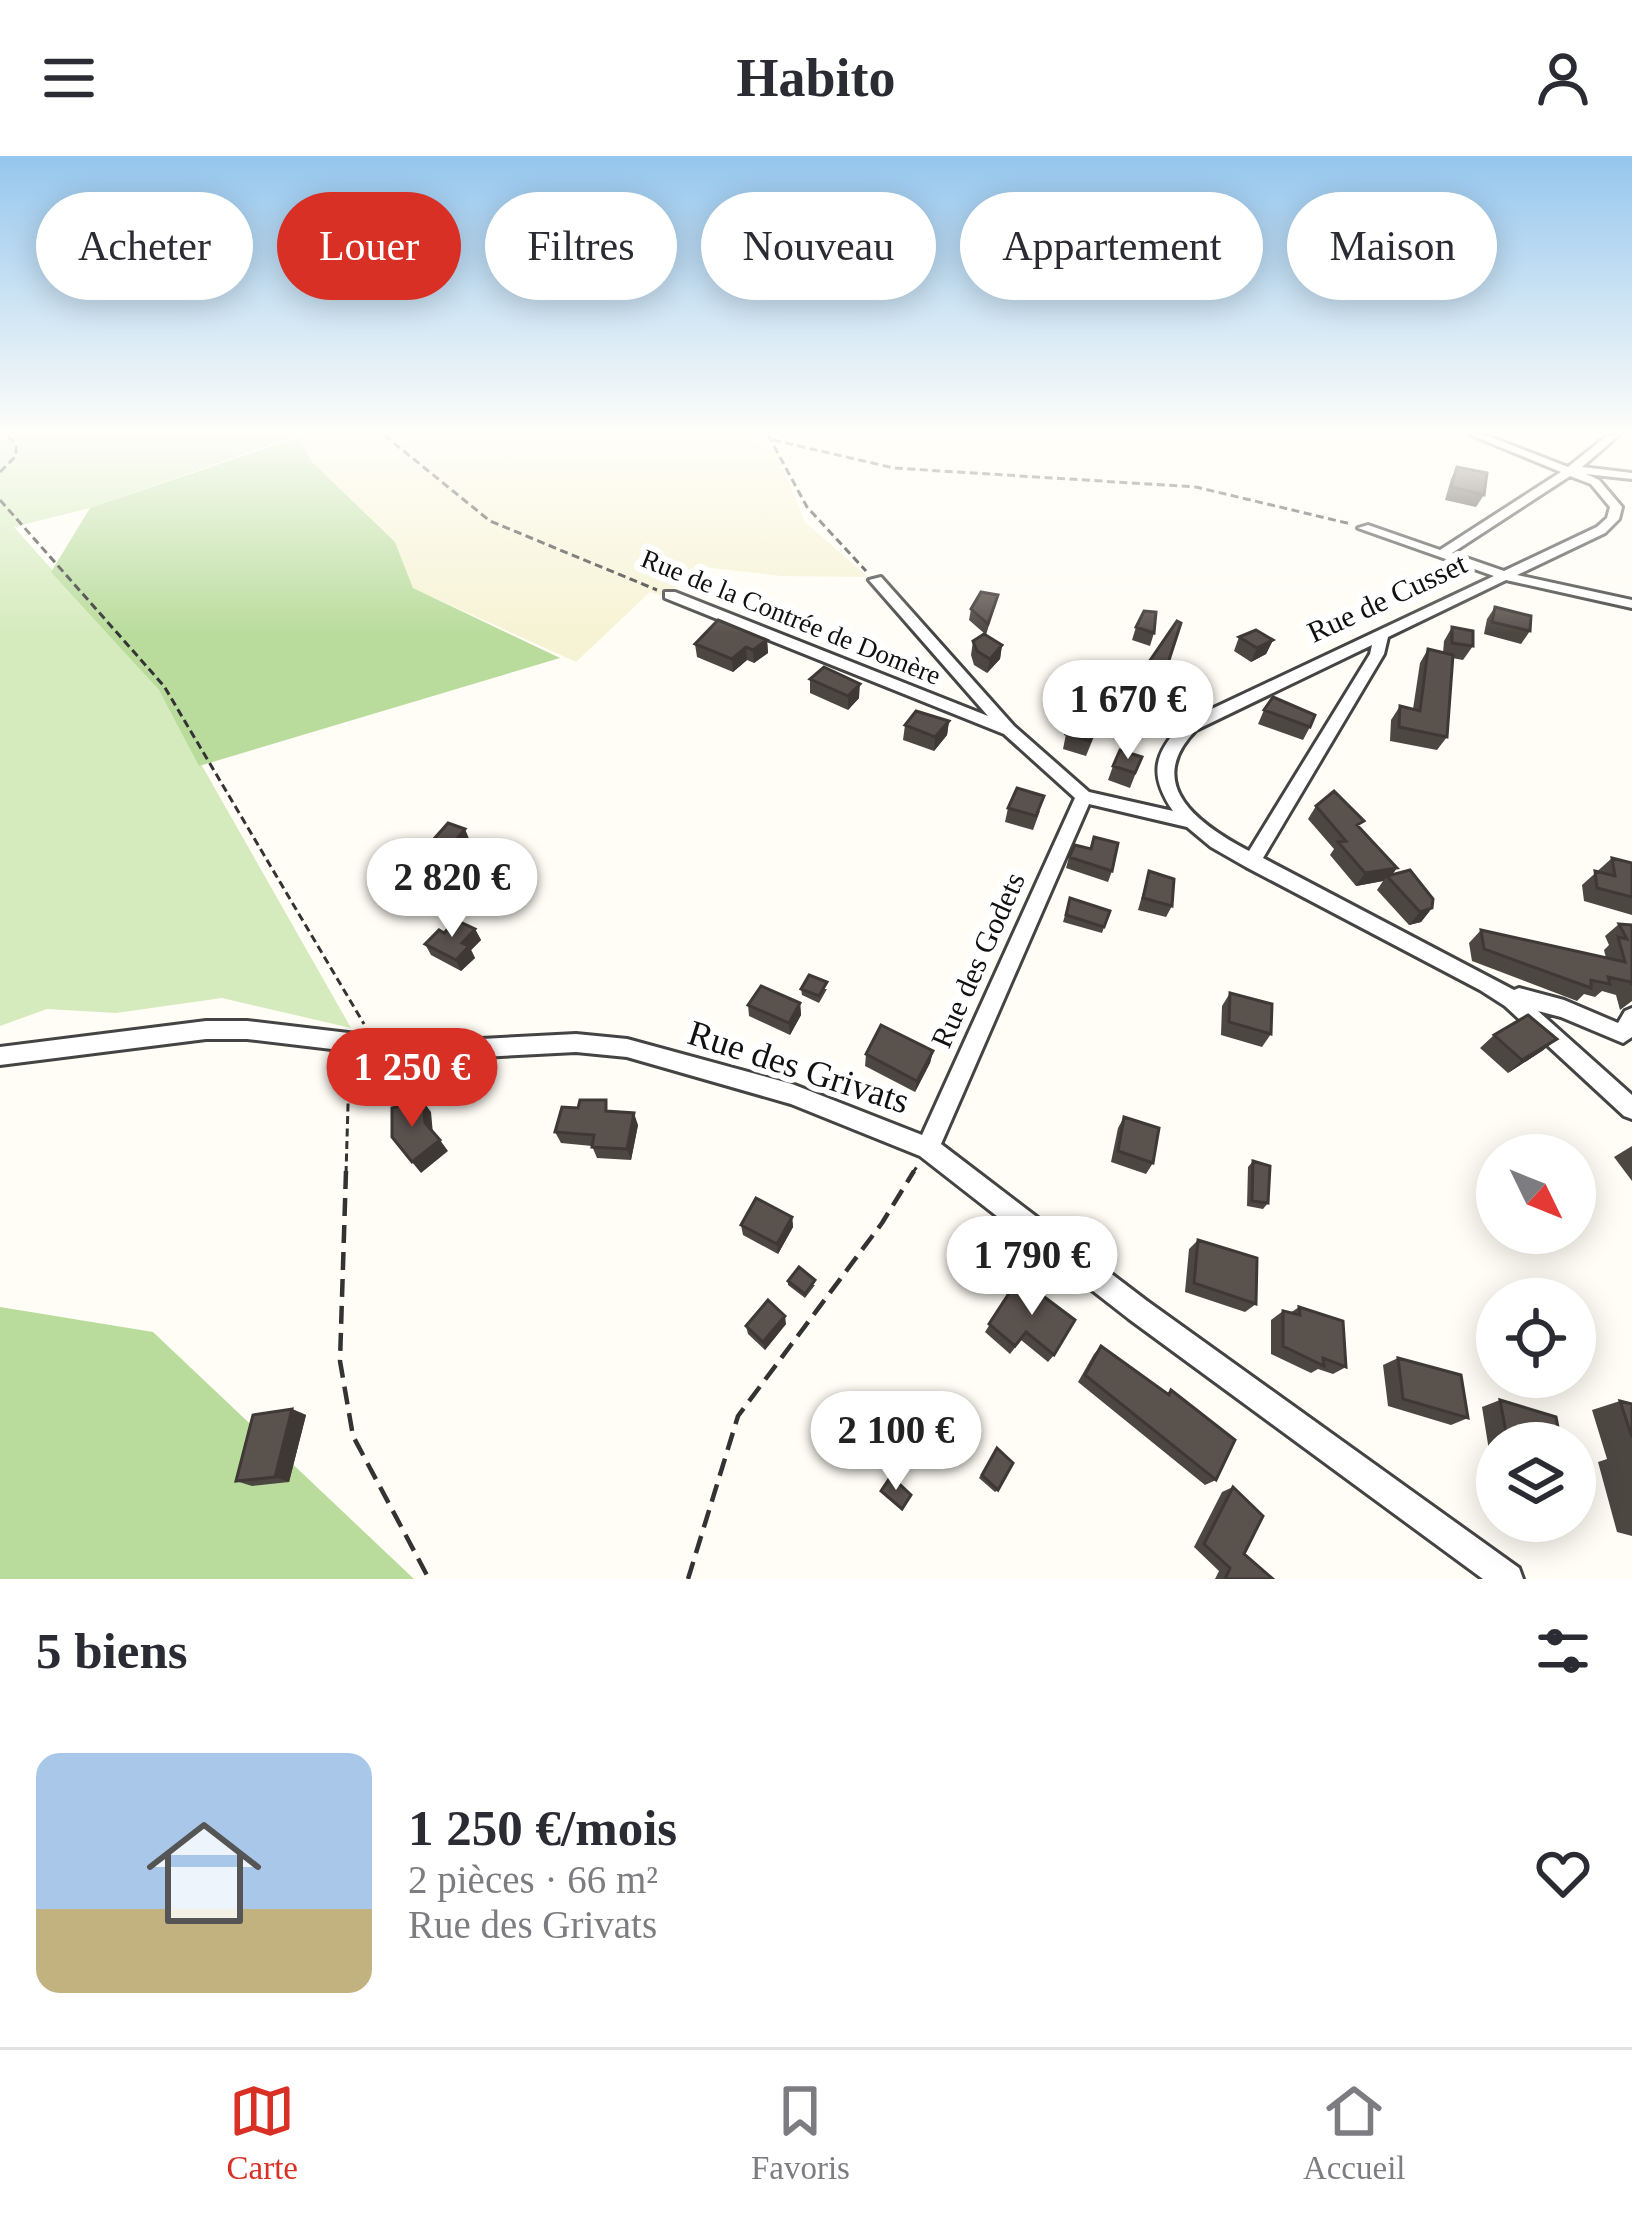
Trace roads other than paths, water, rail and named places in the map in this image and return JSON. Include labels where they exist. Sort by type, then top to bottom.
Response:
[{"type":"street","points":[[1442,554],[1523,501]]},
{"type":"street","name":"Rue de Cusset","points":[[1188,821],[1165,781],[1165,757],[1175,738],[1211,714],[1600,530],[1613,519],[1613,501]]},
{"type":"street","points":[[1364,528],[1505,576],[1632,604]]},
{"type":"street","points":[[876,580],[1010,730]]},
{"type":"street","name":"Rue de la Contrée de Domère","points":[[670,595],[1010,730],[1084,796],[1188,821]]},
{"type":"street","points":[[1252,862],[1377,654],[1382,634]]},
{"type":"street","name":"Rue des Godets","points":[[928,1148],[1084,796]]},
{"type":"street","points":[[1188,821],[1252,862],[1512,1000],[1632,1105]]},
{"type":"street","points":[[1512,1000],[1519,997],[1564,1009],[1624,1034],[1632,1017]]},
{"type":"street","name":"Rue des Grivats","points":[[0,1056],[206,1030],[375,1042],[424,1052],[576,1043],[627,1048],[792,1094],[928,1148],[1138,1310],[1508,1579]]}]
